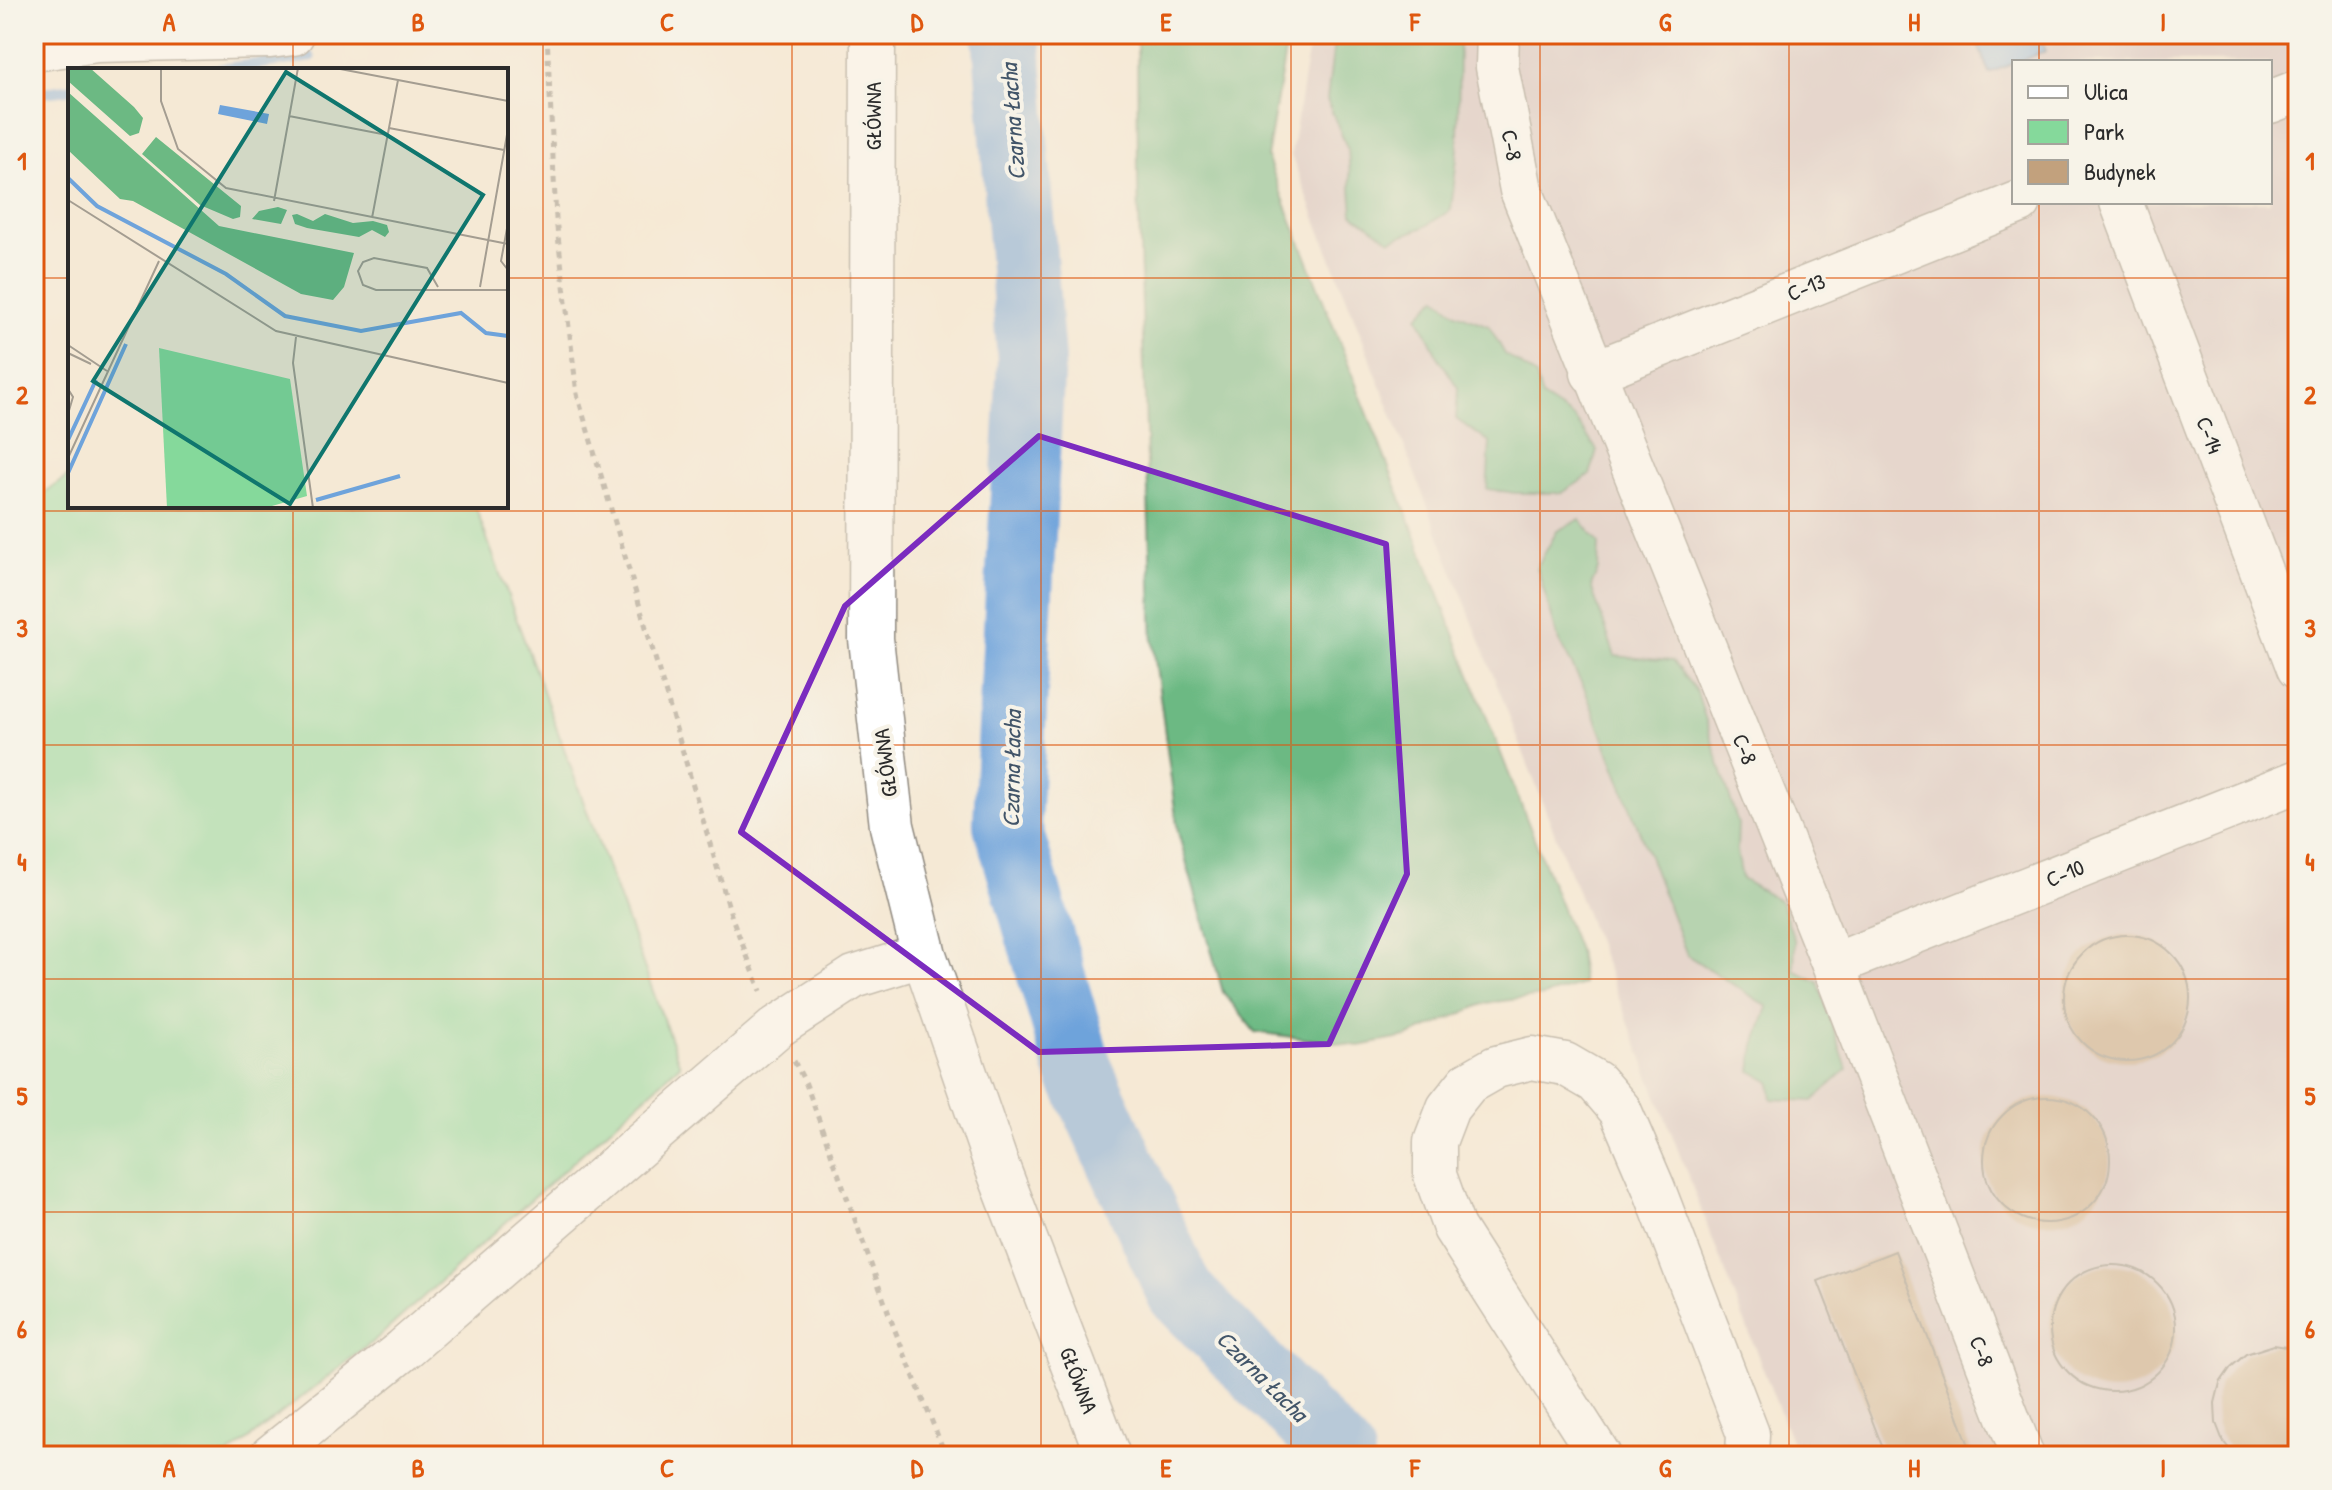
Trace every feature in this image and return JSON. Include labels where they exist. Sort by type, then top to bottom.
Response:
[{"type":"main road","name":"GŁÓWNA","points":[[873,34],[871,639],[892,826],[924,955],[995,1161],[1108,1456]]},
{"type":"street","points":[[34,50],[96,37],[270,37],[293,34]]},
{"type":"street","name":"C-8","points":[[1498,34],[1497,67],[1521,190],[1592,373],[1833,965],[2023,1456]]},
{"type":"street","points":[[2272,101],[2298,91]]},
{"type":"street","name":"C-13","points":[[1592,373],[2015,204]]},
{"type":"street","name":"C-14","points":[[2122,204],[2298,668]]},
{"type":"street","name":"C-10","points":[[1833,965],[2298,781]]},
{"type":"street","points":[[271,1456],[404,1349],[777,1027],[854,977],[924,955]]},
{"type":"street","points":[[1600,1456],[1454,1228],[1435,1175],[1435,1142],[1448,1108],[1468,1083],[1496,1067],[1532,1058],[1565,1064],[1596,1082],[1620,1110],[1654,1189],[1748,1434],[1747,1456]]},
{"type":"path","points":[[547,34],[556,219],[577,394],[732,918],[763,996]]},
{"type":"path","points":[[790,1052],[806,1084],[894,1328],[946,1456]]},
{"type":"highlighted area","points":[[1039,436],[1386,544],[1407,874],[1329,1044],[1039,1052],[741,832],[845,606]]},
{"type":"shaded area","points":[[1311,34],[2298,34],[2298,1456],[1797,1456],[1291,155]]},
{"type":"green space","points":[[1137,34],[1288,34],[1267,157],[1578,950],[1583,984],[1544,996],[1486,1003],[1407,1037],[1359,1046],[1255,1032],[1223,992],[1178,832],[1153,644],[1138,186]]},
{"type":"green space","points":[[1335,34],[1459,34],[1458,149],[1451,210],[1422,228],[1390,240],[1353,214],[1348,150],[1327,100]]},
{"type":"green space","points":[[1437,297],[1456,313],[1489,326],[1505,354],[1536,376],[1542,397],[1574,418],[1597,450],[1590,475],[1562,493],[1515,493],[1487,489],[1490,443],[1456,419],[1458,388],[1418,316]]},
{"type":"green space","points":[[68,476],[68,508],[476,508],[680,1065],[381,1335],[227,1456],[34,1456],[34,500]]},
{"type":"green space","points":[[1580,519],[1599,543],[1598,570],[1591,586],[1615,656],[1672,661],[1697,692],[1738,824],[1737,851],[1742,879],[1781,902],[1795,942],[1794,970],[1818,982],[1847,1069],[1813,1101],[1772,1099],[1770,1082],[1751,1071],[1755,1045],[1768,1007],[1687,955],[1585,690],[1559,641],[1537,567],[1557,531]]},
{"type":"water","points":[[1974,34],[2039,34],[2046,51],[2023,60],[2012,60],[2012,64],[1989,73]]},
{"type":"building","points":[[2127,935],[2151,939],[2172,953],[2186,974],[2190,998],[2186,1022],[2172,1043],[2151,1057],[2127,1061],[2103,1057],[2082,1043],[2068,1022],[2064,998],[2068,974],[2082,953],[2103,939]]},
{"type":"building","points":[[2047,1097],[2071,1101],[2092,1115],[2106,1136],[2110,1160],[2106,1184],[2092,1205],[2071,1219],[2047,1223],[2023,1219],[2002,1205],[1988,1184],[1984,1160],[1988,1136],[2002,1115],[2023,1101]]},
{"type":"building","points":[[1895,1251],[1973,1456],[1886,1456],[1818,1281]]},
{"type":"building","points":[[2113,1265],[2137,1269],[2158,1283],[2172,1304],[2176,1328],[2172,1352],[2158,1373],[2137,1387],[2113,1391],[2089,1387],[2068,1373],[2054,1352],[2050,1328],[2054,1304],[2068,1283],[2089,1269]]},
{"type":"building","points":[[2274,1345],[2298,1349],[2298,1456],[2235,1456],[2223,1441],[2216,1423],[2215,1403],[2220,1383],[2231,1367],[2246,1354]]},
{"type":"waterway","name":"Czarna Łacha","points":[[1006,34],[1031,360],[1007,824],[1079,1070],[1180,1292],[1341,1456]]},
{"type":"waterway","points":[[228,68],[310,57]]},
{"type":"waterway","points":[[34,94],[68,89]]}]
